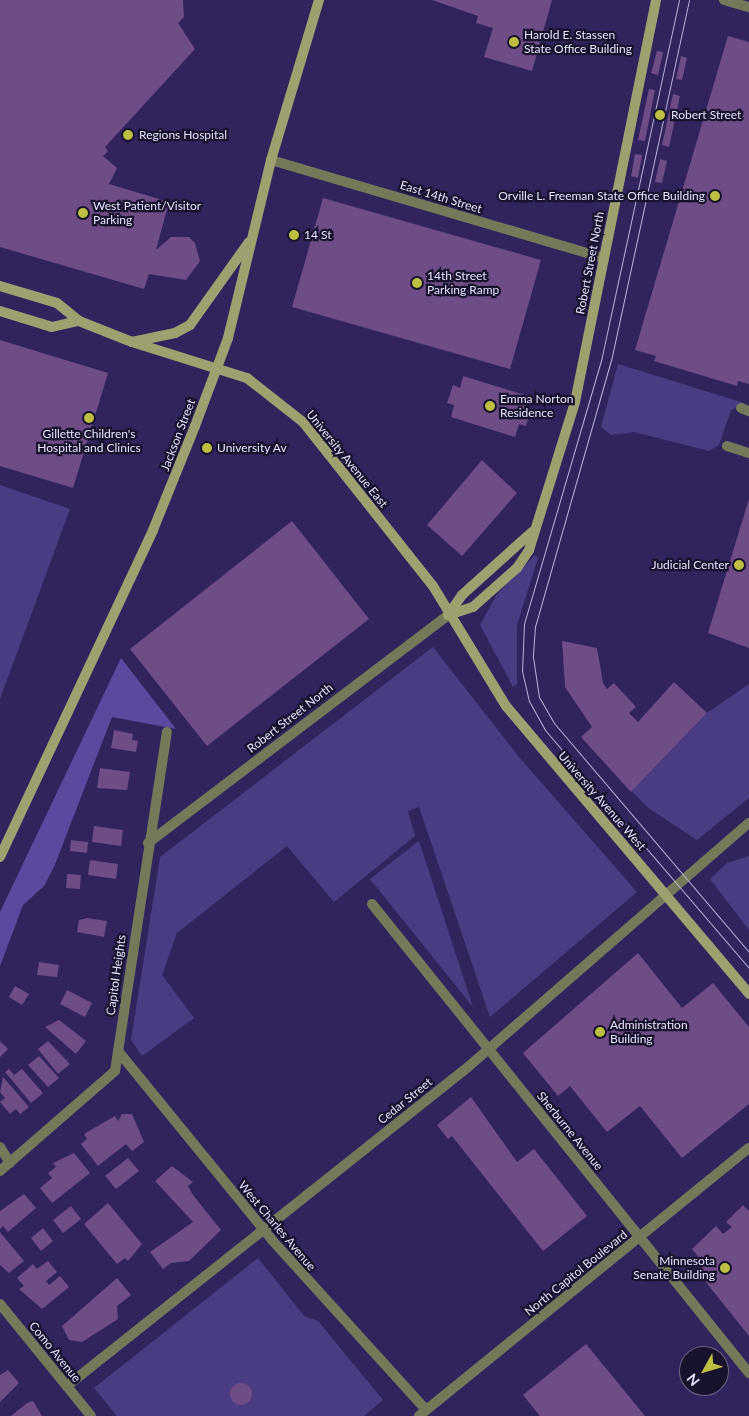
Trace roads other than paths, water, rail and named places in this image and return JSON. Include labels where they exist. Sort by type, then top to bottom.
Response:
[{"type":"main road","name":"Jackson Street","points":[[0,857],[153,530],[216,368],[271,160],[319,0]]},
{"type":"main road","name":"Robert Street North","points":[[448,615],[473,607],[518,568],[536,527],[575,402],[656,0]]},
{"type":"main road","points":[[132,342],[176,333],[190,325],[252,237]]},
{"type":"main road","name":"University Avenue East","points":[[0,286],[57,303],[79,321],[132,342],[216,368],[263,388],[302,422],[433,586],[448,615]]},
{"type":"main road","points":[[0,311],[52,326],[79,321]]},
{"type":"main road","name":"Robert Street North","points":[[448,615],[462,595],[522,545],[536,527]]},
{"type":"main road","name":"University Avenue West","points":[[448,615],[512,713],[749,994]]},
{"type":"street","points":[[724,0],[749,7]]},
{"type":"street","name":"East 14th Street","points":[[271,160],[604,258]]},
{"type":"street","points":[[727,446],[749,453]]},
{"type":"street","name":"Robert Street North","points":[[148,844],[448,615]]},
{"type":"street","name":"Capitol Heights","points":[[0,1171],[106,1084],[115,1071],[148,844],[168,732]]},
{"type":"street","name":"Cedar Street","points":[[67,1386],[264,1231],[487,1049],[622,930],[749,823]]},
{"type":"street","name":"Sherburne Avenue","points":[[372,904],[749,1373]]},
{"type":"street","name":"West Charles Avenue","points":[[118,1051],[264,1231],[422,1413]]},
{"type":"street","points":[[0,1147],[10,1163]]},
{"type":"street","name":"North Capitol Boulevard","points":[[422,1413],[749,1148]]},
{"type":"street","name":"Como Avenue","points":[[0,1304],[91,1416]]},
{"type":"tram line","points":[[679,0],[602,357],[524,624],[522,671],[529,701],[545,730],[749,968]]},
{"type":"tram line","points":[[689,0],[611,360],[535,626],[533,657],[539,697],[554,723],[749,952]]},
{"type":"place","name":"Harold E. Stassen State Office Building","points":[[514,42]]},
{"type":"place","name":"Robert Street","points":[[660,115]]},
{"type":"place","name":"Regions Hospital","points":[[128,135]]},
{"type":"place","name":"Orville L. Freeman State Office Building","points":[[715,196]]},
{"type":"place","name":"West Patient/Visitor Parking","points":[[83,213]]},
{"type":"place","name":"14 St","points":[[294,235]]},
{"type":"place","name":"14th Street Parking Ramp","points":[[417,283]]},
{"type":"place","name":"Emma Norton Residence","points":[[490,406]]},
{"type":"place","name":"Gillette Children's Hospital and Clinics","points":[[89,418]]},
{"type":"place","name":"University Av","points":[[207,448]]},
{"type":"place","name":"Judicial Center","points":[[739,565]]},
{"type":"place","name":"Administration Building","points":[[600,1032]]},
{"type":"place","name":"Minnesota Senate Building","points":[[725,1268]]}]
